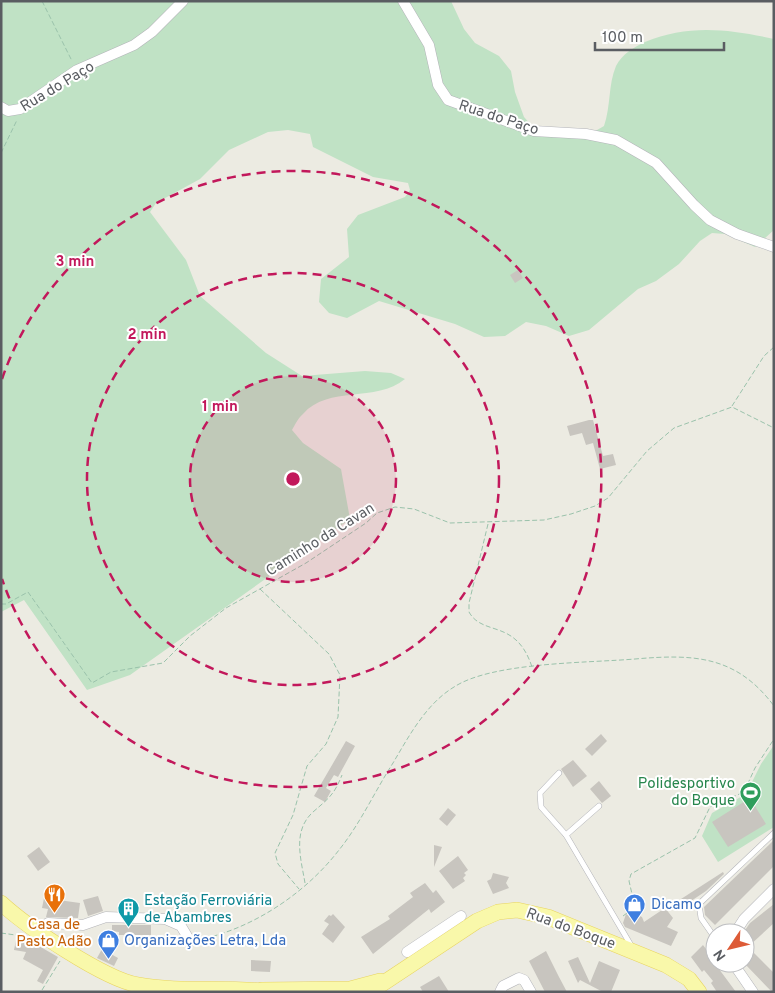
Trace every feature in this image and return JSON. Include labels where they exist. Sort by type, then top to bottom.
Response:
[{"type":"main road","name":"Rua do Boque","points":[[1,903],[31,933],[67,949],[108,974],[132,984],[151,987],[266,991],[364,990],[388,978],[454,928],[508,910],[527,911],[548,917],[634,952],[680,972],[700,992]]},
{"type":"street","name":"Rua do Paço","points":[[1,108],[8,111],[20,109],[77,70],[140,41],[183,1]]},
{"type":"street","name":"Rua do Paço","points":[[403,1],[429,45],[438,85],[448,100],[534,131],[586,134],[616,140],[656,163],[694,206],[710,220],[737,234],[774,246]]},
{"type":"street","points":[[741,923],[774,889]]},
{"type":"street","points":[[407,952],[454,928],[461,916]]},
{"type":"street","points":[[31,933],[48,923],[83,925],[106,917],[165,919],[180,926],[190,941]]},
{"type":"street","points":[[739,973],[753,992]]},
{"type":"street","points":[[500,992],[503,986],[519,978],[524,980],[531,992]]},
{"type":"lane","points":[[559,773],[544,788],[539,802],[544,812],[566,835],[634,952]]},
{"type":"lane","points":[[566,835],[599,806]]},
{"type":"lane","points":[[705,924],[701,918],[700,904],[774,833]]},
{"type":"path","points":[[42,1],[77,70]]},
{"type":"path","points":[[1,153],[15,128],[20,109]]},
{"type":"path","points":[[774,347],[764,356],[732,407],[774,428]]},
{"type":"path","name":"Caminho da Cavan","points":[[1,604],[6,604],[28,592],[92,684],[111,672],[163,662],[190,636],[226,608],[306,563],[349,532],[366,523],[377,513],[396,507],[414,509],[450,523],[488,522],[544,520],[595,506],[608,498],[648,451],[674,428],[732,407]]},
{"type":"path","points":[[488,522],[469,602],[469,612],[478,622],[515,637],[524,648],[532,667]]},
{"type":"path","points":[[260,589],[329,654],[340,675],[338,717],[326,744],[308,766],[293,815],[276,853],[278,864],[299,889]]},
{"type":"path","points":[[190,941],[222,934],[243,926],[275,908],[305,884],[340,849],[418,720],[454,687],[493,670],[670,656],[705,659],[737,670],[764,693],[774,706]]},
{"type":"path","points":[[616,920],[635,908],[629,881],[631,874],[695,838],[710,807],[744,792],[755,768],[774,739]]},
{"type":"path","points":[[305,884],[300,855],[300,834],[312,813],[336,792],[342,775]]},
{"type":"path","points":[[1,933],[31,933]]},
{"type":"path","points":[[42,990],[67,949]]},
{"type":"green space","points":[[1,1],[451,1],[464,29],[475,43],[499,56],[511,71],[515,92],[524,117],[542,137],[585,137],[604,126],[613,73],[616,66],[629,51],[645,42],[677,33],[709,30],[774,39],[774,230],[755,247],[725,234],[712,233],[700,241],[679,264],[656,281],[638,289],[589,330],[569,336],[546,326],[526,322],[505,336],[484,337],[455,324],[379,301],[347,318],[329,313],[319,302],[321,279],[349,257],[347,229],[358,215],[405,197],[410,190],[408,183],[373,177],[313,147],[310,134],[288,130],[268,132],[229,150],[200,179],[156,203],[150,212],[186,260],[200,296],[266,353],[302,376],[365,371],[391,373],[405,379],[380,391],[339,397],[313,405],[303,414],[292,430],[303,443],[341,469],[350,519],[130,675],[87,690],[24,600],[1,612]]},
{"type":"green space","points":[[774,745],[774,827],[718,862],[702,836],[712,813],[746,794],[761,764]]},
{"type":"building","points":[[518,270],[523,278],[515,283],[510,275]]},
{"type":"building","points":[[593,420],[603,456],[613,454],[616,465],[600,469],[593,443],[586,445],[582,433],[570,436],[567,426]]},
{"type":"building","points":[[601,734],[607,741],[592,756],[585,749]]},
{"type":"building","points":[[346,741],[355,746],[338,777],[334,775],[326,788],[331,791],[325,802],[314,796]]},
{"type":"building","points":[[573,760],[587,776],[573,787],[561,769]]},
{"type":"building","points":[[599,781],[611,796],[602,803],[590,789]]},
{"type":"building","points":[[750,798],[766,824],[728,847],[712,822]]},
{"type":"building","points":[[448,808],[456,815],[447,826],[439,819]]},
{"type":"building","points":[[774,840],[774,866],[717,923],[713,923],[705,915],[704,907]]},
{"type":"building","points":[[434,845],[442,847],[434,867]]},
{"type":"building","points":[[39,847],[50,862],[38,871],[27,856]]},
{"type":"building","points":[[458,856],[468,870],[464,873],[466,875],[463,878],[465,881],[453,889],[439,871]]},
{"type":"building","points":[[723,872],[724,874],[706,891],[685,905],[681,899]]},
{"type":"building","points":[[493,873],[509,877],[506,883],[509,888],[493,894],[487,881],[491,879]]},
{"type":"building","points":[[425,883],[433,893],[436,890],[445,902],[431,913],[429,909],[373,954],[361,937],[390,919],[388,916],[413,897],[410,893]]},
{"type":"building","points":[[98,896],[103,911],[88,916],[83,900]]},
{"type":"building","points":[[44,898],[80,903],[78,918],[46,917],[48,909],[42,908]]},
{"type":"building","points":[[774,904],[774,923],[755,941],[755,923],[750,923]]},
{"type":"building","points":[[665,908],[673,918],[667,927],[678,932],[671,946],[625,927],[623,923],[626,914],[630,916],[632,912],[642,917],[644,922]]},
{"type":"building","points":[[333,914],[345,927],[333,943],[322,934],[329,924],[324,921],[329,915]]},
{"type":"building","points":[[112,925],[151,925],[151,935],[119,935],[119,932],[112,931]]},
{"type":"building","points":[[16,940],[32,942],[58,957],[43,984],[37,981],[43,970],[23,959],[26,952],[14,950]]},
{"type":"building","points":[[703,945],[705,948],[705,971],[702,972],[691,957]]},
{"type":"building","points":[[102,949],[118,958],[114,966],[97,958]]},
{"type":"building","points":[[546,951],[567,992],[545,992],[529,961]]},
{"type":"building","points":[[755,954],[774,973],[774,992],[754,973]]},
{"type":"building","points":[[578,957],[590,983],[599,961],[620,970],[611,992],[603,992],[580,980],[578,983],[568,961]]},
{"type":"building","points":[[251,960],[271,961],[270,972],[251,971]]},
{"type":"building","points":[[706,973],[722,973],[736,992],[717,992],[711,983],[713,981]]},
{"type":"building","points":[[439,976],[449,992],[423,992],[420,987]]},
{"type":"place","name":"Polidesportivo do Boque","points":[[751,811]]},
{"type":"place","name":"Casa de Pasto Adão","points":[[54,914]]},
{"type":"place","name":"Dicamo","points":[[635,923]]},
{"type":"place","name":"Estação Ferroviária de Abambres","points":[[128,928]]},
{"type":"place","name":"Organizações Letra, Lda","points":[[108,959]]}]
